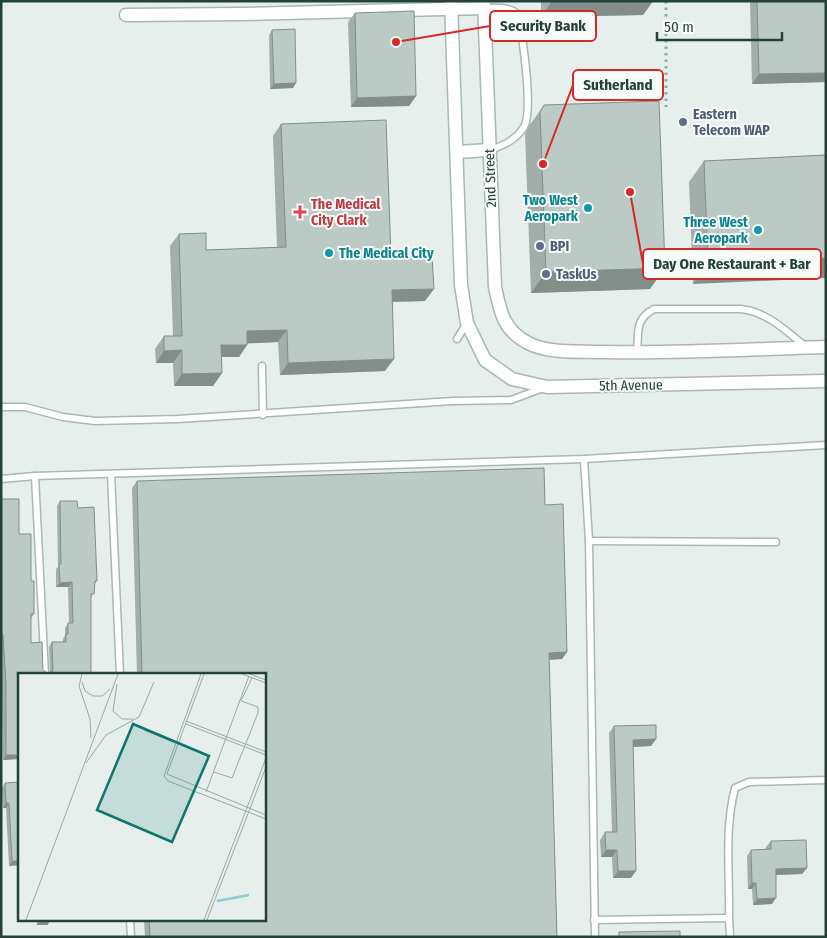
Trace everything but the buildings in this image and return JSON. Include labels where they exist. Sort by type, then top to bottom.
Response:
[{"type":"street","points":[[451,5],[461,285],[467,323]]},
{"type":"street","points":[[126,15],[241,14],[484,5]]},
{"type":"street","name":"2nd Street","points":[[484,5],[496,295],[500,311],[509,329],[528,343],[552,351],[637,353]]},
{"type":"street","points":[[457,152],[489,150]]},
{"type":"street","name":"5th Avenue","points":[[467,323],[485,360],[512,379],[547,387],[826,381]]},
{"type":"street","points":[[637,353],[826,347]]},
{"type":"lane","points":[[484,5],[513,9],[519,15],[529,114],[524,127],[510,142],[489,150]]},
{"type":"lane","points":[[637,353],[640,320],[654,308],[755,310],[766,316],[808,348]]},
{"type":"lane","points":[[457,339],[467,323]]},
{"type":"lane","points":[[262,366],[263,415]]},
{"type":"lane","points":[[1,407],[25,407],[63,417],[95,421],[178,419],[263,415],[452,401],[512,400],[547,387]]},
{"type":"lane","points":[[1,479],[35,476],[584,459],[826,445]]},
{"type":"lane","points":[[584,459],[589,541],[595,937]]},
{"type":"lane","points":[[111,474],[120,673]]},
{"type":"lane","points":[[35,476],[45,673]]},
{"type":"lane","points":[[589,541],[776,542]]},
{"type":"lane","points":[[730,937],[728,855],[732,800],[735,788],[749,782],[826,780]]},
{"type":"lane","points":[[594,920],[729,918]]},
{"type":"lane","points":[[130,920],[131,937]]},
{"type":"path","points":[[666,1],[666,107]]},
{"type":"place","name":"Security Bank","points":[[396,42]]},
{"type":"place","name":"Eastern Telecom WAP","points":[[683,122]]},
{"type":"place","name":"Sutherland","points":[[543,164]]},
{"type":"place","name":"Day One Restaurant + Bar","points":[[630,192]]},
{"type":"place","name":"Two West Aeropark","points":[[588,208]]},
{"type":"place","name":"The Medical City Clark","points":[[300,212]]},
{"type":"place","name":"Three West Aeropark","points":[[758,230]]},
{"type":"place","name":"BPI","points":[[540,246]]},
{"type":"place","name":"The Medical City","points":[[329,253]]},
{"type":"place","name":"TaskUs","points":[[546,274]]}]
